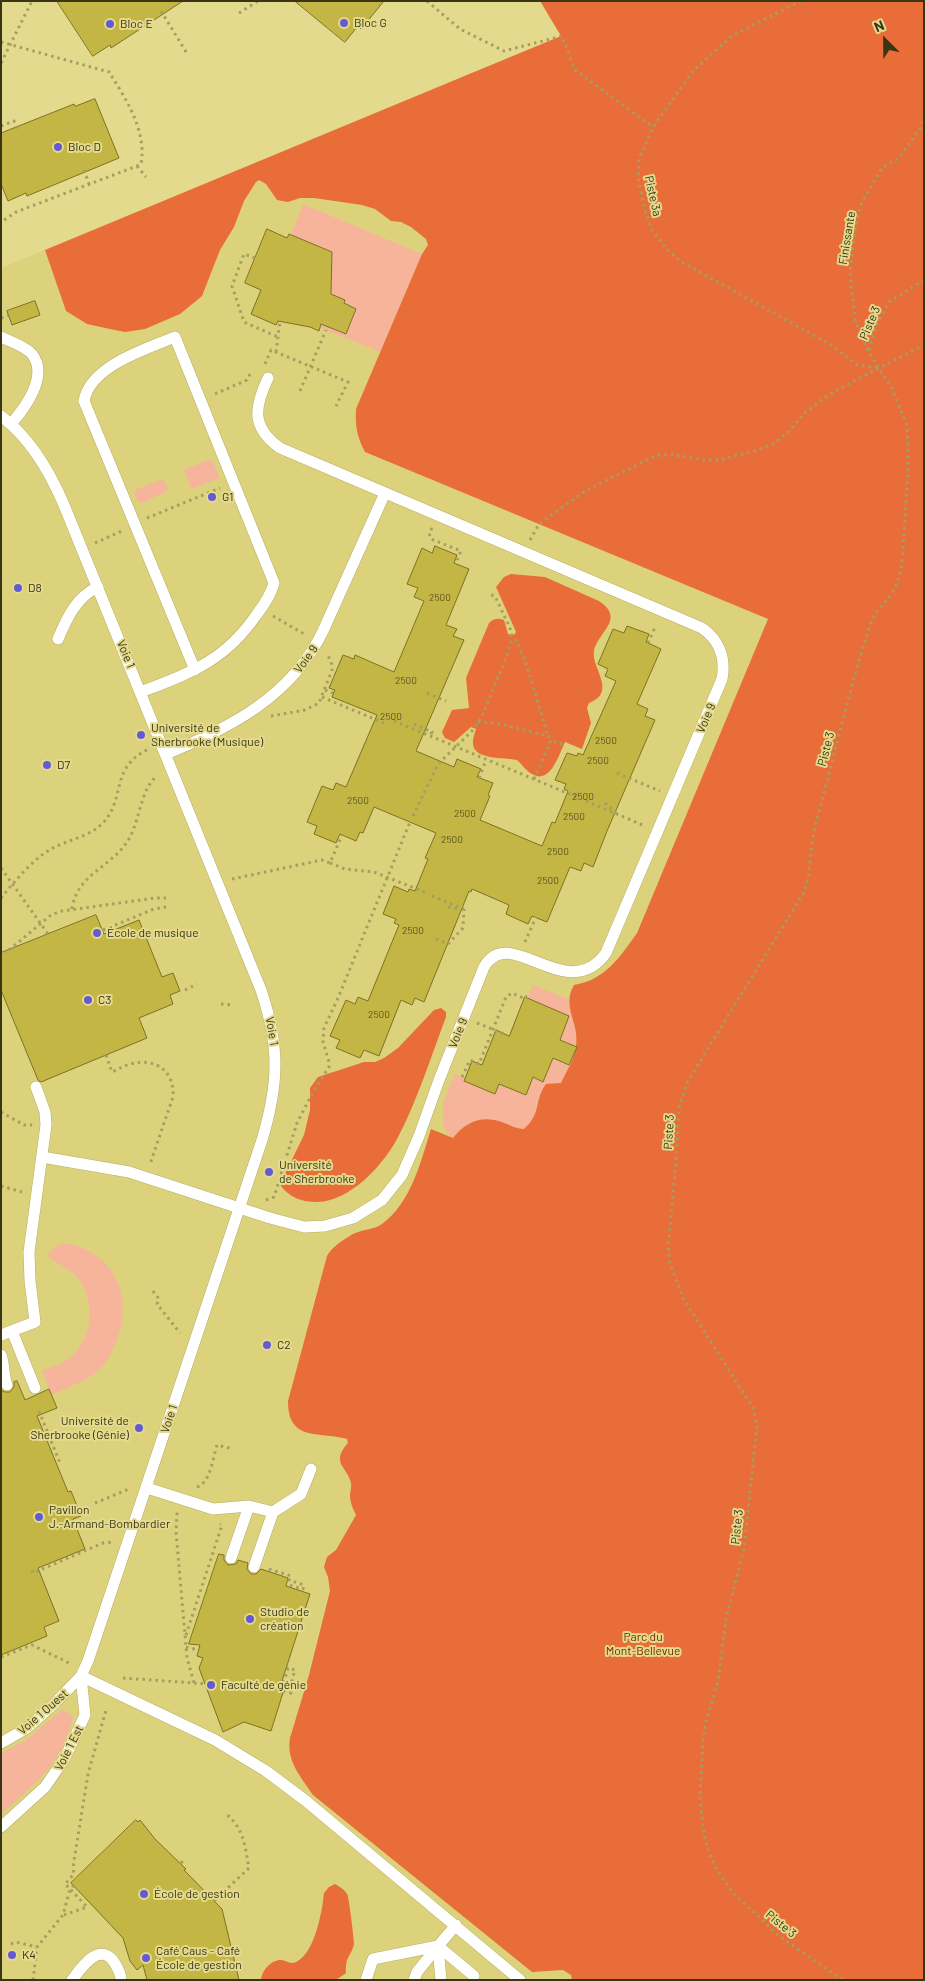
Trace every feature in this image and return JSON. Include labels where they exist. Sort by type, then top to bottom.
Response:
[{"type":"lane","points":[[141,692],[195,670],[218,657],[240,637],[260,610],[274,584],[175,337],[118,362],[102,374],[89,388],[84,401],[195,670]]},
{"type":"lane","points":[[1,338],[31,353],[38,370],[32,392],[11,424]]},
{"type":"lane","points":[[268,378],[259,400],[258,414],[261,430],[269,439],[291,454],[385,493]]},
{"type":"lane","name":"Voie 1","points":[[1,416],[11,424],[34,450],[55,484],[261,990],[274,1040],[276,1074],[272,1104],[262,1140],[147,1488],[93,1647],[81,1676]]},
{"type":"lane","name":"Voie 9","points":[[42,1157],[129,1172],[304,1227],[325,1226],[342,1222],[364,1212],[389,1192],[408,1164],[484,967],[494,956],[509,953],[554,969],[570,972],[591,968],[602,959],[609,947],[720,686],[724,672],[723,657],[713,637],[696,624],[385,493],[320,638],[300,668],[277,692],[251,712],[218,731],[166,754]]},
{"type":"lane","points":[[58,638],[75,605],[87,593],[98,587]]},
{"type":"lane","points":[[35,1388],[6,1333],[35,1322],[29,1252],[46,1118],[36,1087]]},
{"type":"lane","points":[[1,1355],[5,1365],[3,1377],[7,1385]]},
{"type":"lane","points":[[254,1567],[273,1512],[301,1494],[311,1469]]},
{"type":"lane","points":[[147,1488],[213,1509],[248,1506],[273,1512]]},
{"type":"lane","points":[[231,1558],[248,1506]]},
{"type":"lane","points":[[81,1676],[215,1740],[266,1771],[306,1801],[520,1980]]},
{"type":"lane","name":"Voie 1 Ouest","points":[[1,1743],[33,1722],[81,1676]]},
{"type":"lane","name":"Voie 1 Est","points":[[1,1827],[45,1787],[65,1758],[84,1715],[81,1676]]},
{"type":"lane","points":[[414,1980],[417,1972],[456,1925]]},
{"type":"lane","points":[[438,1946],[474,1976]]},
{"type":"lane","points":[[366,1980],[373,1959],[438,1946]]},
{"type":"lane","points":[[438,1946],[441,1980]]},
{"type":"lane","points":[[72,1980],[88,1960],[100,1954],[112,1959],[119,1971],[121,1980]]},
{"type":"path","points":[[1,63],[32,1]]},
{"type":"path","points":[[239,13],[258,1]]},
{"type":"path","points":[[427,1],[460,29],[504,50],[562,36],[575,70],[653,127]]},
{"type":"path","name":"Piste 3a","points":[[801,1],[733,35],[692,71],[653,127],[639,159],[638,178],[650,223],[666,248],[680,261],[833,346],[857,365],[879,368]]},
{"type":"path","points":[[161,11],[188,55]]},
{"type":"path","points":[[1,42],[109,72],[123,94],[141,136],[142,157],[141,164],[138,166],[10,215],[1,222]]},
{"type":"path","name":"Finissante","points":[[868,351],[855,320],[850,286],[855,230],[860,207],[883,167],[899,158],[921,127],[924,118]]},
{"type":"path","points":[[1,126],[14,121],[18,131]]},
{"type":"path","points":[[138,166],[146,177]]},
{"type":"path","points":[[84,170],[90,184]]},
{"type":"path","points":[[256,258],[244,254],[232,286],[244,322],[278,337]]},
{"type":"path","name":"Piste 3","points":[[842,1980],[779,1936],[733,1893],[717,1870],[705,1840],[700,1796],[703,1741],[706,1720],[718,1682],[726,1620],[744,1550],[757,1425],[753,1408],[683,1298],[674,1278],[668,1248],[681,1096],[687,1083],[804,892],[808,878],[814,831],[855,674],[871,622],[895,588],[902,571],[908,469],[907,425],[891,387],[868,351],[877,324],[889,302],[924,280]]},
{"type":"path","points":[[1,318],[8,315]]},
{"type":"path","points":[[276,352],[280,321]]},
{"type":"path","points":[[300,391],[326,330]]},
{"type":"path","points":[[529,542],[539,524],[601,482],[661,455],[675,454],[704,460],[720,460],[766,447],[784,436],[817,402],[846,384],[922,346]]},
{"type":"path","points":[[271,350],[348,382],[336,406]]},
{"type":"path","points":[[225,390],[247,380],[251,372]]},
{"type":"path","points":[[97,542],[134,524],[234,482]]},
{"type":"path","points":[[432,526],[429,533],[431,539],[461,552],[456,564]]},
{"type":"path","points":[[413,816],[431,775],[444,756],[478,722],[489,701],[506,658],[511,642],[508,620],[495,596],[488,594]]},
{"type":"path","points":[[284,622],[309,637]]},
{"type":"path","points":[[648,643],[654,628]]},
{"type":"path","points":[[511,634],[515,638],[525,660],[549,738],[534,779]]},
{"type":"path","points":[[270,715],[277,716],[319,703],[332,665],[327,653]]},
{"type":"path","points":[[325,690],[333,693]]},
{"type":"path","points":[[426,693],[446,701]]},
{"type":"path","points":[[322,697],[386,724]]},
{"type":"path","points":[[394,721],[579,798]]},
{"type":"path","points":[[478,722],[497,723],[549,738],[564,745]]},
{"type":"path","points":[[416,730],[416,725],[432,732],[430,736]]},
{"type":"path","points":[[1,898],[47,852],[89,832],[101,824],[113,807],[128,763],[147,750]]},
{"type":"path","points":[[480,778],[486,760]]},
{"type":"path","points":[[617,773],[653,788]]},
{"type":"path","points":[[72,909],[76,893],[84,881],[126,844],[136,826],[149,785],[157,776]]},
{"type":"path","points":[[586,801],[637,822]]},
{"type":"path","points":[[606,809],[606,804],[617,814]]},
{"type":"path","points":[[264,1200],[274,1198],[297,1123],[329,1067],[323,1042],[324,1028],[410,822]]},
{"type":"path","points":[[330,863],[342,836]]},
{"type":"path","points":[[232,879],[322,860],[345,870],[374,872],[426,893]]},
{"type":"path","points":[[1,868],[48,934]]},
{"type":"path","points":[[432,896],[450,907],[464,909],[463,928],[448,944],[436,939]]},
{"type":"path","points":[[10,950],[51,916],[72,909],[166,898]]},
{"type":"path","points":[[102,930],[154,909],[166,907]]},
{"type":"path","points":[[524,945],[536,917]]},
{"type":"path","points":[[185,990],[198,984]]},
{"type":"path","points":[[462,1077],[470,1060],[479,1064],[508,995],[512,993],[523,998],[524,996],[527,997]]},
{"type":"path","points":[[221,1004],[234,1005]]},
{"type":"path","points":[[493,1029],[507,1035]]},
{"type":"path","points":[[106,1055],[112,1072],[132,1063],[149,1062],[161,1067],[169,1075],[173,1086],[172,1097],[154,1154]]},
{"type":"path","points":[[1,1112],[28,1125]]},
{"type":"path","points":[[1,1186],[23,1193]]},
{"type":"path","points":[[153,1292],[159,1298],[157,1304],[180,1333]]},
{"type":"path","points":[[39,1411],[60,1463]]},
{"type":"path","points":[[191,1487],[202,1485],[217,1445],[232,1450]]},
{"type":"path","points":[[95,1504],[130,1489]]},
{"type":"path","points":[[177,1514],[176,1532],[187,1658],[194,1682]]},
{"type":"path","points":[[185,1638],[222,1524]]},
{"type":"path","points":[[32,1570],[33,1573],[103,1543],[112,1542]]},
{"type":"path","points":[[284,1574],[290,1576],[289,1580],[304,1585],[303,1589],[289,1585],[288,1587]]},
{"type":"path","points":[[1,1657],[32,1645],[69,1664]]},
{"type":"path","points":[[186,1647],[198,1650]]},
{"type":"path","points":[[283,1691],[291,1693],[294,1670],[288,1668],[284,1682]]},
{"type":"path","points":[[118,1678],[205,1684]]},
{"type":"path","points":[[63,1915],[89,1905],[65,1884],[74,1874],[73,1867],[88,1774],[106,1710]]},
{"type":"path","points":[[214,1901],[249,1868],[244,1841],[238,1827],[226,1814]]},
{"type":"path","points":[[33,1980],[37,1947],[63,1915],[70,1889],[73,1886]]},
{"type":"path","points":[[11,1944],[16,1942],[37,1947]]},
{"type":"shaded area","name":"Université de Sherbrooke","points":[[532,48],[365,452],[768,619],[305,1726],[606,1980],[1,1980],[1,268]]},
{"type":"shaded area","points":[[303,204],[422,254],[381,352],[320,328],[322,324],[346,334],[356,309],[344,303],[345,300],[331,294],[316,245],[291,235]]},
{"type":"shaded area","points":[[209,459],[213,461],[220,478],[191,489],[184,470]]},
{"type":"shaded area","points":[[162,479],[168,488],[166,492],[142,503],[138,501],[134,492],[137,489]]},
{"type":"shaded area","points":[[533,985],[568,999],[572,1018],[575,1022],[577,1047],[525,1169],[453,1139],[447,1133],[443,1124],[443,1102],[455,1074],[465,1078],[464,1081],[495,1094],[499,1084],[533,1077],[544,1082],[569,1016],[527,998]]},
{"type":"shaded area","points":[[65,1243],[82,1248],[96,1256],[116,1278],[121,1292],[123,1307],[122,1323],[109,1358],[102,1367],[84,1380],[51,1395],[42,1370],[64,1362],[73,1355],[81,1345],[89,1323],[88,1299],[84,1287],[74,1274],[47,1254],[58,1245]]},
{"type":"shaded area","points":[[63,1709],[73,1716],[62,1747],[55,1760],[25,1793],[1,1814],[1,1753],[26,1740]]},
{"type":"green space","name":"Parc du Mont-Bellevue","points":[[540,1],[924,1],[924,1980],[572,1980],[571,1975],[563,1970],[532,1972],[313,1795],[299,1775],[290,1754],[290,1738],[309,1675],[330,1591],[324,1567],[327,1557],[336,1550],[356,1515],[350,1495],[351,1483],[340,1460],[340,1455],[348,1443],[347,1439],[299,1429],[293,1423],[289,1414],[288,1401],[327,1256],[335,1246],[346,1238],[357,1232],[379,1226],[392,1215],[414,1181],[431,1129],[453,1138],[458,1132],[474,1121],[487,1119],[524,1129],[536,1112],[542,1090],[546,1084],[561,1083],[572,1060],[576,1046],[576,1030],[569,1001],[574,985],[595,978],[603,973],[618,959],[637,933],[768,619],[365,452],[357,431],[356,409],[422,254],[428,245],[426,239],[411,227],[401,222],[391,221],[375,209],[362,205],[314,198],[300,198],[288,202],[277,200],[266,184],[259,180],[244,201],[234,227],[220,250],[202,296],[180,314],[145,329],[125,332],[87,324],[66,311],[45,250],[561,36]]},
{"type":"green space","points":[[511,574],[545,577],[599,601],[607,608],[610,614],[608,626],[596,644],[594,651],[594,658],[603,686],[602,693],[589,703],[587,708],[591,723],[582,749],[565,742],[553,767],[544,775],[538,776],[530,773],[517,760],[490,757],[477,752],[473,741],[476,729],[471,727],[454,742],[445,738],[442,732],[452,710],[469,708],[466,678],[489,623],[496,619],[504,620],[508,634],[514,635],[516,632],[496,587],[504,577]]},
{"type":"green space","points":[[441,1008],[446,1012],[446,1017],[423,1080],[396,1141],[382,1161],[363,1181],[341,1196],[317,1202],[306,1201],[288,1194],[281,1186],[282,1180],[304,1135],[310,1110],[310,1088],[318,1077],[364,1062],[375,1062],[384,1058],[398,1048],[434,1010]]},
{"type":"green space","points":[[335,1884],[347,1894],[351,1918],[354,1944],[347,1960],[346,1973],[336,1980],[261,1980],[268,1966],[277,1960],[292,1963],[303,1957],[313,1941],[324,1893]]},
{"type":"building","name":"Bloc E","points":[[57,1],[183,1],[111,48],[110,45],[93,56]]},
{"type":"building","name":"Bloc G","points":[[295,1],[384,1],[361,29],[358,26],[345,42]]},
{"type":"building","name":"Bloc D","points":[[95,99],[119,158],[27,196],[26,193],[8,201],[1,184],[1,133],[74,104],[75,106]]},
{"type":"building","points":[[267,229],[287,238],[289,234],[332,252],[331,294],[345,300],[344,303],[356,309],[346,334],[321,324],[319,331],[310,327],[278,321],[276,325],[251,314],[261,290],[245,283]]},
{"type":"building","points":[[35,301],[40,315],[12,325],[7,311]]},
{"type":"building","points":[[435,546],[457,555],[454,563],[469,569],[446,625],[457,629],[453,636],[464,640],[416,751],[454,767],[457,759],[481,769],[477,777],[493,783],[480,820],[542,846],[552,822],[555,823],[568,791],[564,789],[566,784],[555,780],[567,753],[577,756],[578,753],[583,755],[616,681],[605,676],[608,669],[598,664],[613,629],[624,633],[627,626],[649,634],[646,642],[661,649],[637,704],[648,709],[645,716],[655,720],[593,867],[584,863],[581,871],[570,867],[547,922],[532,916],[528,924],[506,914],[509,905],[472,889],[471,892],[469,891],[424,1002],[415,998],[412,1005],[401,1000],[379,1056],[364,1050],[360,1058],[336,1048],[340,1040],[330,1036],[346,1000],[355,1004],[358,997],[368,1001],[399,925],[394,923],[396,919],[383,914],[394,886],[408,892],[409,889],[415,891],[428,859],[425,858],[436,833],[374,807],[363,833],[360,832],[356,841],[340,834],[336,843],[314,834],[317,826],[307,822],[322,786],[333,790],[336,783],[346,787],[377,715],[332,697],[335,690],[329,688],[343,655],[354,659],[355,655],[394,672],[424,601],[414,597],[418,588],[407,584],[422,548],[432,553]]},
{"type":"building","name":"C3","points":[[96,915],[104,934],[139,920],[162,977],[173,973],[180,991],[170,995],[173,1004],[139,1018],[147,1038],[41,1082],[38,1080],[1,990],[1,953]]},
{"type":"building","points":[[525,997],[569,1016],[560,1040],[577,1047],[569,1065],[553,1058],[543,1082],[533,1077],[526,1095],[499,1084],[495,1094],[464,1081],[472,1061],[482,1065],[496,1030],[509,1036]]},
{"type":"building","name":"Pavillon J.-Armand-Bombardier","points":[[17,1381],[25,1400],[49,1389],[57,1408],[37,1416],[68,1492],[71,1491],[81,1516],[73,1519],[85,1549],[38,1568],[59,1621],[44,1627],[47,1636],[1,1655],[1,1390],[10,1392],[14,1387],[14,1382]]},
{"type":"building","name":"Studio de création","points":[[219,1554],[224,1555],[224,1560],[228,1565],[236,1564],[238,1560],[248,1563],[247,1569],[251,1574],[256,1574],[261,1569],[288,1578],[286,1586],[310,1594],[282,1681],[286,1683],[271,1731],[244,1722],[223,1732],[199,1668],[203,1658],[197,1656],[200,1645],[189,1644]]},
{"type":"building","name":"École de gestion","points":[[136,1820],[138,1822],[140,1820],[155,1839],[186,1869],[184,1870],[222,1909],[239,1980],[147,1980],[143,1965],[137,1970],[130,1961],[123,1938],[71,1883]]},
{"type":"place","name":"Bloc G","points":[[344,23]]},
{"type":"place","name":"Bloc E","points":[[110,24]]},
{"type":"place","name":"Bloc D","points":[[58,147]]},
{"type":"place","name":"G1","points":[[212,497]]},
{"type":"place","name":"D8","points":[[18,588]]},
{"type":"place","name":"Université de Sherbrooke (Musique)","points":[[141,735]]},
{"type":"place","name":"D7","points":[[47,765]]},
{"type":"place","name":"École de musique","points":[[97,933]]},
{"type":"place","name":"C3","points":[[88,1000]]},
{"type":"place","name":"Université de Sherbrooke","points":[[269,1172]]},
{"type":"place","name":"C2","points":[[267,1345]]},
{"type":"place","name":"Université de Sherbrooke (Génie)","points":[[139,1428]]},
{"type":"place","name":"Pavillon J.-Armand-Bombardier","points":[[39,1517]]},
{"type":"place","name":"Studio de création","points":[[250,1619]]},
{"type":"place","name":"Faculté de génie","points":[[211,1685]]},
{"type":"place","name":"École de gestion","points":[[144,1894]]},
{"type":"place","name":"K4","points":[[12,1955]]},
{"type":"place","name":"Café Caus - Café École de gestion","points":[[146,1958]]}]
